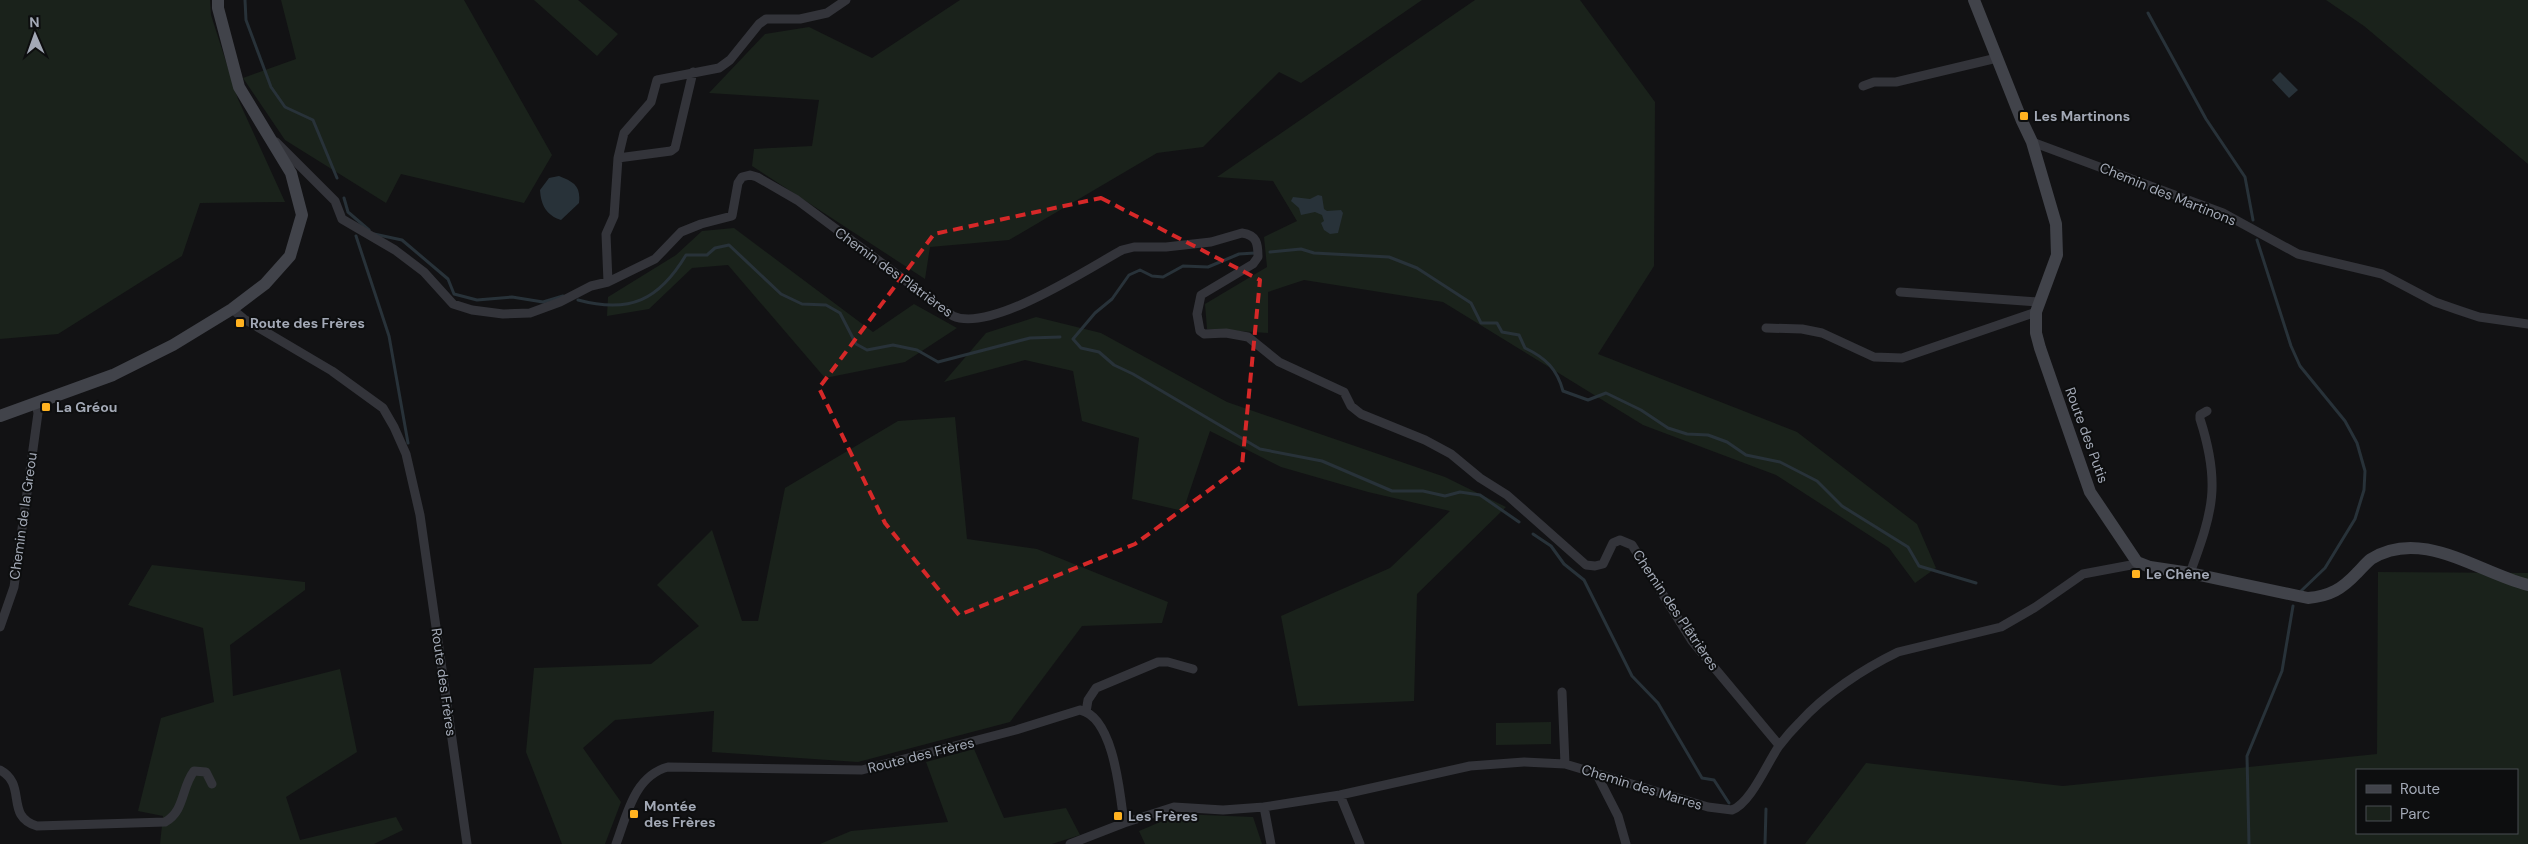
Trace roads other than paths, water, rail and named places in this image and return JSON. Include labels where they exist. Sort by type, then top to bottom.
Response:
[{"type":"street","points":[[0,416],[36,404],[137,364],[232,310],[265,284],[290,256],[302,215],[291,173],[239,87],[218,8],[218,0]]},
{"type":"street","points":[[608,282],[606,234],[614,216],[618,158],[624,134],[651,102],[657,80],[719,68],[730,60],[759,24],[766,20],[800,19],[827,13],[846,0]]},
{"type":"street","name":"Route des Putis","points":[[1974,0],[2032,142],[2056,224],[2057,254],[2038,307],[2036,333],[2040,348],[2090,492],[2137,562]]},
{"type":"street","points":[[1863,86],[1874,82],[1896,82],[1997,58]]},
{"type":"street","points":[[618,158],[671,151],[676,148],[693,72]]},
{"type":"street","name":"Chemin des Plâtrières","points":[[267,133],[335,201],[342,219],[410,261],[424,272],[452,304],[472,310],[503,314],[530,313],[560,302],[591,286],[608,282],[656,259],[681,232],[701,224],[732,216],[735,209],[738,184],[742,177],[750,175],[772,184],[797,200],[961,320],[981,319],[1017,308],[1122,250],[1134,247],[1192,245],[1211,242],[1242,233],[1250,234],[1255,238],[1258,245],[1258,257],[1253,264],[1201,295],[1197,314],[1200,331],[1204,334],[1226,333],[1248,337],[1279,362],[1344,392],[1351,406],[1361,414],[1439,446],[1506,496],[1586,565],[1595,566],[1603,564],[1613,543],[1620,540],[1632,545],[1692,641],[1780,745]]},
{"type":"street","name":"Chemin des Martinons","points":[[2032,142],[2223,213],[2298,254],[2382,274],[2435,302],[2465,312],[2513,323],[2528,324]]},
{"type":"street","points":[[1900,292],[2038,307]]},
{"type":"street","points":[[1766,328],[1802,329],[1822,334],[1874,357],[1902,358],[2038,307]]},
{"type":"street","name":"Route des Frères","points":[[232,310],[364,392],[383,408],[406,454],[420,515],[467,844]]},
{"type":"street","name":"Chemin de la Greou","points":[[0,627],[14,587],[37,420],[36,404]]},
{"type":"street","points":[[2190,573],[2212,507],[2212,467],[2200,419],[2200,415],[2208,411]]},
{"type":"street","points":[[2137,562],[2150,567],[2190,573],[2308,598],[2336,592],[2343,588],[2370,560],[2384,553],[2420,548],[2438,551],[2528,585]]},
{"type":"street","name":"Chemin des Marres","points":[[1070,844],[1124,822],[1174,808],[1223,810],[1264,807],[1340,795],[1470,766],[1524,762],[1565,764],[1708,807],[1732,810],[1745,800],[1780,745],[1800,722],[1829,697],[1885,659],[1914,648],[2001,627],[2034,608],[2073,578],[2094,571],[2131,565],[2137,562]]},
{"type":"street","points":[[1124,822],[1118,779],[1102,728],[1097,720],[1086,712],[1088,700],[1096,688],[1158,662],[1168,662],[1194,669]]},
{"type":"street","points":[[1562,692],[1565,764]]},
{"type":"street","name":"Route des Frères","points":[[616,844],[635,794],[643,781],[658,770],[668,767],[862,770],[1016,730],[1080,710],[1086,712]]},
{"type":"street","points":[[0,770],[10,778],[16,790],[21,817],[28,823],[37,826],[165,822],[174,817],[179,809],[190,777],[194,771],[206,772],[212,784]]},
{"type":"street","points":[[1596,773],[1618,816],[1626,844]]},
{"type":"street","points":[[1340,795],[1360,844]]},
{"type":"street","points":[[1264,807],[1271,844]]},
{"type":"waterway","points":[[245,0],[246,20],[271,87],[285,107],[313,120],[337,178]]},
{"type":"waterway","points":[[2148,13],[2206,119],[2245,177],[2253,220]]},
{"type":"waterway","points":[[344,198],[348,212],[369,230]]},
{"type":"waterway","points":[[374,234],[402,240],[448,279],[454,294],[477,300],[512,297],[543,302],[563,296]]},
{"type":"waterway","points":[[356,236],[389,336],[408,443]]},
{"type":"waterway","points":[[2257,240],[2291,346],[2300,366],[2345,421],[2357,443],[2365,471],[2364,490],[2355,519],[2325,568],[2301,591]]},
{"type":"waterway","points":[[578,300],[613,305],[628,304],[641,300],[654,293],[665,283],[686,255],[707,255],[715,248],[729,245],[781,294],[802,304],[826,305],[840,313],[856,344],[867,350],[893,345],[917,350],[938,362],[1030,338],[1060,337]]},
{"type":"waterway","points":[[1270,252],[1301,249],[1314,253],[1389,257],[1417,268],[1471,303],[1481,323],[1497,323],[1502,332],[1519,335],[1525,348],[1545,360],[1554,370],[1563,391],[1588,400],[1606,393],[1641,410],[1668,428],[1687,434],[1708,435],[1727,442],[1746,455],[1780,462],[1817,481],[1842,506],[1908,547],[1919,566],[1976,583]]},
{"type":"waterway","points":[[1255,253],[1239,254],[1208,267],[1183,266],[1163,277],[1152,276],[1140,270],[1129,275],[1112,299],[1095,313],[1073,339],[1081,348],[1099,352],[1114,365],[1133,374],[1260,449],[1322,461],[1392,491],[1423,491],[1445,496],[1460,492],[1480,495],[1519,522]]},
{"type":"waterway","points":[[1533,534],[1551,546],[1564,564],[1584,580],[1632,676],[1658,703],[1702,778],[1714,780],[1729,803]]},
{"type":"waterway","points":[[2249,844],[2247,756],[2282,671],[2293,606]]},
{"type":"waterway","points":[[1765,844],[1766,809]]},
{"type":"place","name":"Les Martinons","points":[[2024,116]]},
{"type":"place","name":"Route des Frères","points":[[240,323]]},
{"type":"place","name":"La Gréou","points":[[46,407]]},
{"type":"place","name":"Le Chêne","points":[[2136,574]]},
{"type":"place","name":"Montée des Frères","points":[[634,814]]},
{"type":"place","name":"Les Frères","points":[[1118,816]]}]
